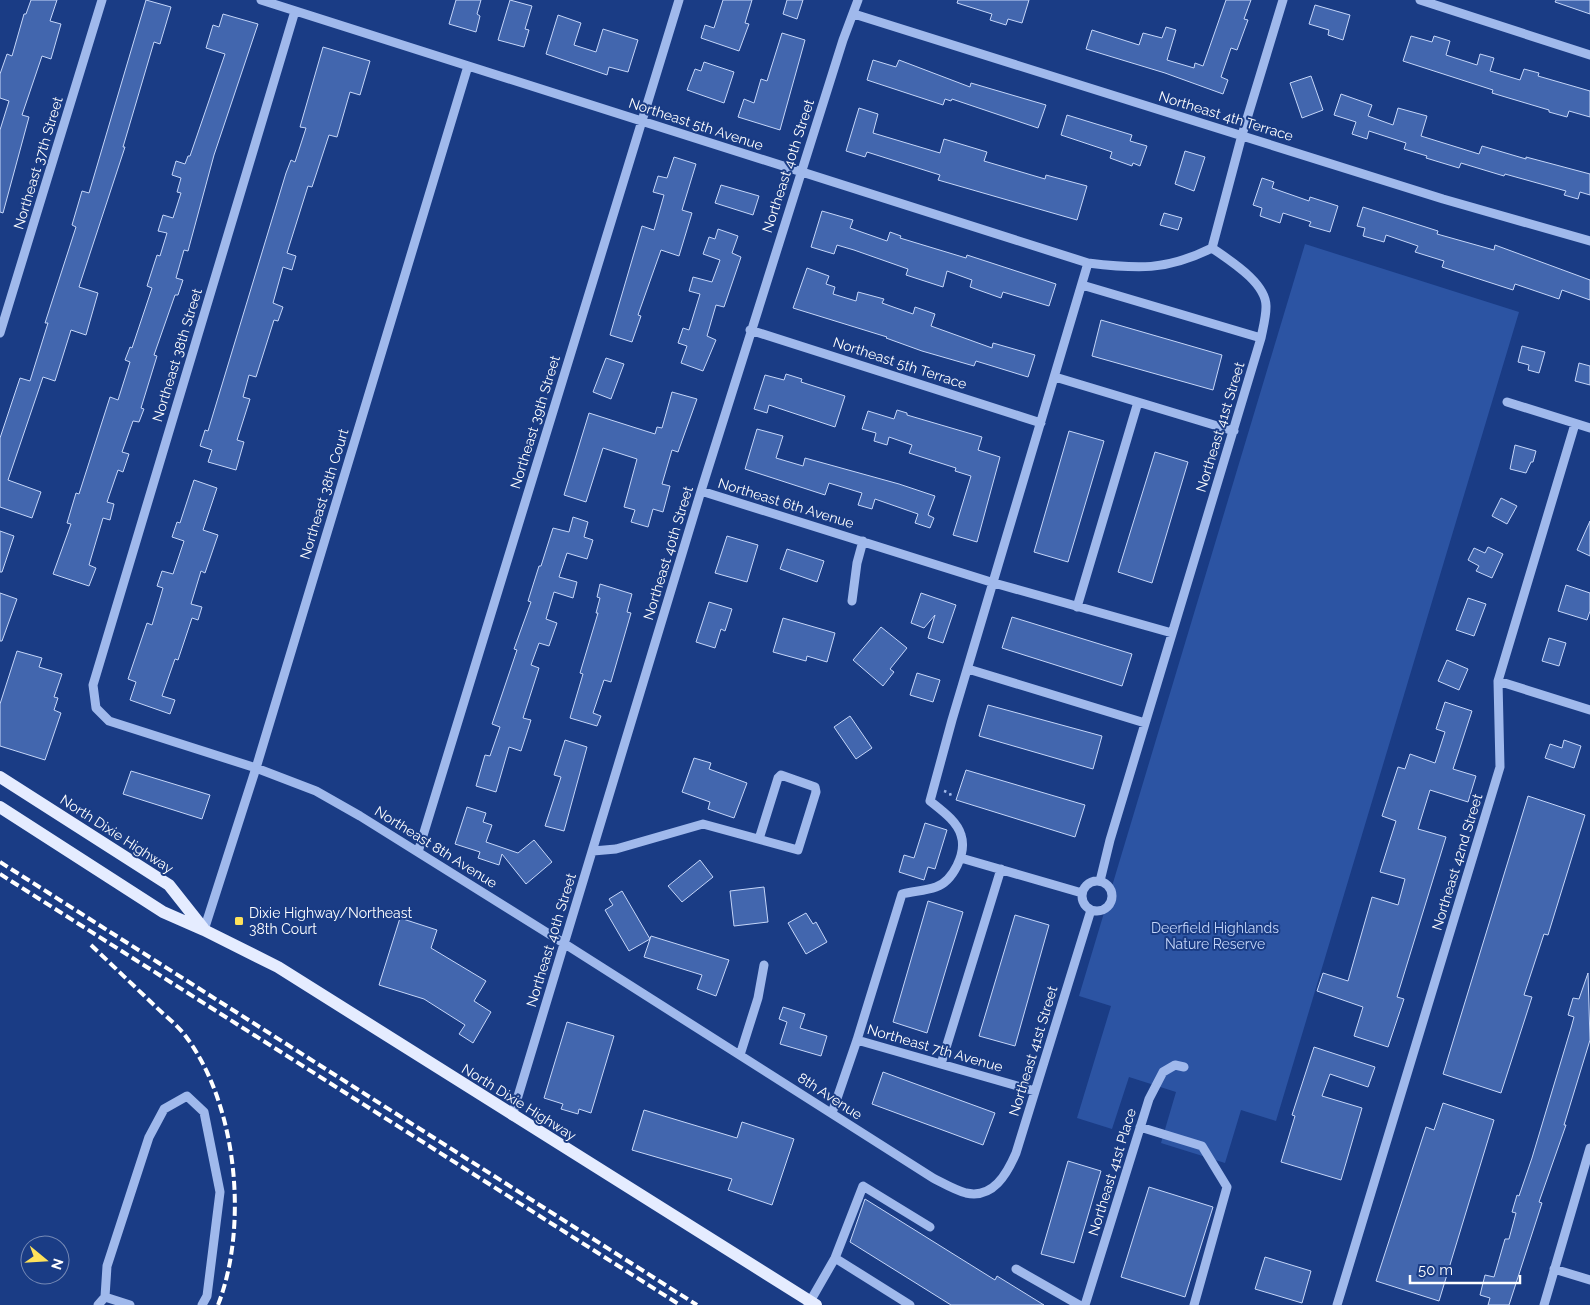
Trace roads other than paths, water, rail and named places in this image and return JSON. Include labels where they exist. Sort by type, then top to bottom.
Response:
[{"type":"main road","name":"North Dixie Highway","points":[[0,777],[169,885],[204,930]]},
{"type":"main road","name":"North Dixie Highway","points":[[0,807],[162,912],[204,930],[278,967],[811,1304]]},
{"type":"street","name":"Northeast 37th Street","points":[[0,333],[102,0]]},
{"type":"street","name":"Northeast 5th Avenue","points":[[261,0],[1088,263],[1135,268],[1163,266],[1190,259],[1212,248]]},
{"type":"street","name":"Northeast 39th Street","points":[[418,852],[679,0]]},
{"type":"street","name":"Northeast 40th Street","points":[[512,1116],[750,330],[843,40],[858,0]]},
{"type":"street","points":[[1212,248],[1242,135],[1283,0]]},
{"type":"street","points":[[1420,0],[1590,55]]},
{"type":"street","name":"Northeast 38th Street","points":[[96,708],[93,685],[295,11]]},
{"type":"street","name":"Northeast 4th Terrace","points":[[854,14],[1443,199],[1590,241]]},
{"type":"street","name":"Northeast 38th Court","points":[[204,930],[256,768],[468,66]]},
{"type":"street","name":"Northeast 41st Street","points":[[1100,881],[1110,840],[1261,338],[1267,305],[1259,288],[1241,268],[1212,248]]},
{"type":"street","points":[[832,1113],[857,1040],[902,894],[937,887],[952,875],[961,858],[962,836],[947,815],[930,801],[1088,263]]},
{"type":"street","points":[[1082,285],[1261,338]]},
{"type":"street","name":"Northeast 5th Terrace","points":[[750,330],[1041,423]]},
{"type":"street","points":[[1055,377],[1234,431]]},
{"type":"street","points":[[1077,607],[1138,402]]},
{"type":"street","points":[[1507,402],[1590,428]]},
{"type":"street","name":"Northeast 42nd Street","points":[[1337,1305],[1500,767],[1498,681],[1575,424]]},
{"type":"street","name":"Northeast 6th Avenue","points":[[701,491],[864,541],[994,584],[1172,633]]},
{"type":"street","name":"Northeast 6th Avenue","points":[[852,601],[857,563],[864,541]]},
{"type":"street","points":[[968,669],[1145,723]]},
{"type":"street","points":[[1498,681],[1590,710]]},
{"type":"street","name":"Northeast 8th Avenue","points":[[96,708],[109,721],[256,768],[316,791],[418,852],[740,1055]]},
{"type":"street","points":[[593,850],[616,849],[703,824],[798,850],[816,792],[815,787],[781,775],[778,778],[759,839]]},
{"type":"street","points":[[961,858],[1082,893]]},
{"type":"street","points":[[941,1064],[1001,869]]},
{"type":"street","points":[[1100,881],[1110,888],[1111,901],[1103,910],[1091,910],[1083,903],[1082,893],[1088,883],[1100,881]]},
{"type":"street","name":"Northeast 41st Street","points":[[989,1191],[1007,1174],[1016,1153],[1091,910]]},
{"type":"street","points":[[740,1055],[758,998],[764,966]]},
{"type":"street","name":"Northeast 7th Avenue","points":[[857,1040],[1035,1092]]},
{"type":"street","name":"8th Avenue","points":[[740,1055],[933,1178],[966,1193],[989,1191]]},
{"type":"street","name":"Northeast 41st Place","points":[[1085,1305],[1152,1092],[1163,1072],[1175,1065],[1184,1067]]},
{"type":"street","points":[[98,1305],[105,1297],[107,1266],[149,1137],[164,1109],[187,1096],[204,1112],[220,1192],[207,1296],[202,1305]]},
{"type":"street","points":[[1142,1123],[1202,1146],[1227,1187],[1194,1305]]},
{"type":"street","points":[[1544,1305],[1590,1148]]},
{"type":"street","points":[[811,1304],[835,1258],[863,1186],[930,1227]]},
{"type":"street","points":[[835,1258],[910,1305]]},
{"type":"street","points":[[1554,1268],[1590,1280]]},
{"type":"street","points":[[1016,1269],[1080,1305]]},
{"type":"street","points":[[105,1297],[130,1305]]},
{"type":"railway","points":[[0,862],[697,1305]]},
{"type":"railway","points":[[0,874],[680,1305]]},
{"type":"railway","points":[[91,945],[184,1034],[202,1062],[216,1094],[226,1129],[232,1165],[235,1202],[233,1238],[228,1273],[218,1305]]},
{"type":"place","name":"Dixie Highway/Northeast 38th Court","points":[[239,921]]},
{"type":"park label","name":"Deerfield Highlands Nature Reserve","points":[[1215,936]]}]
